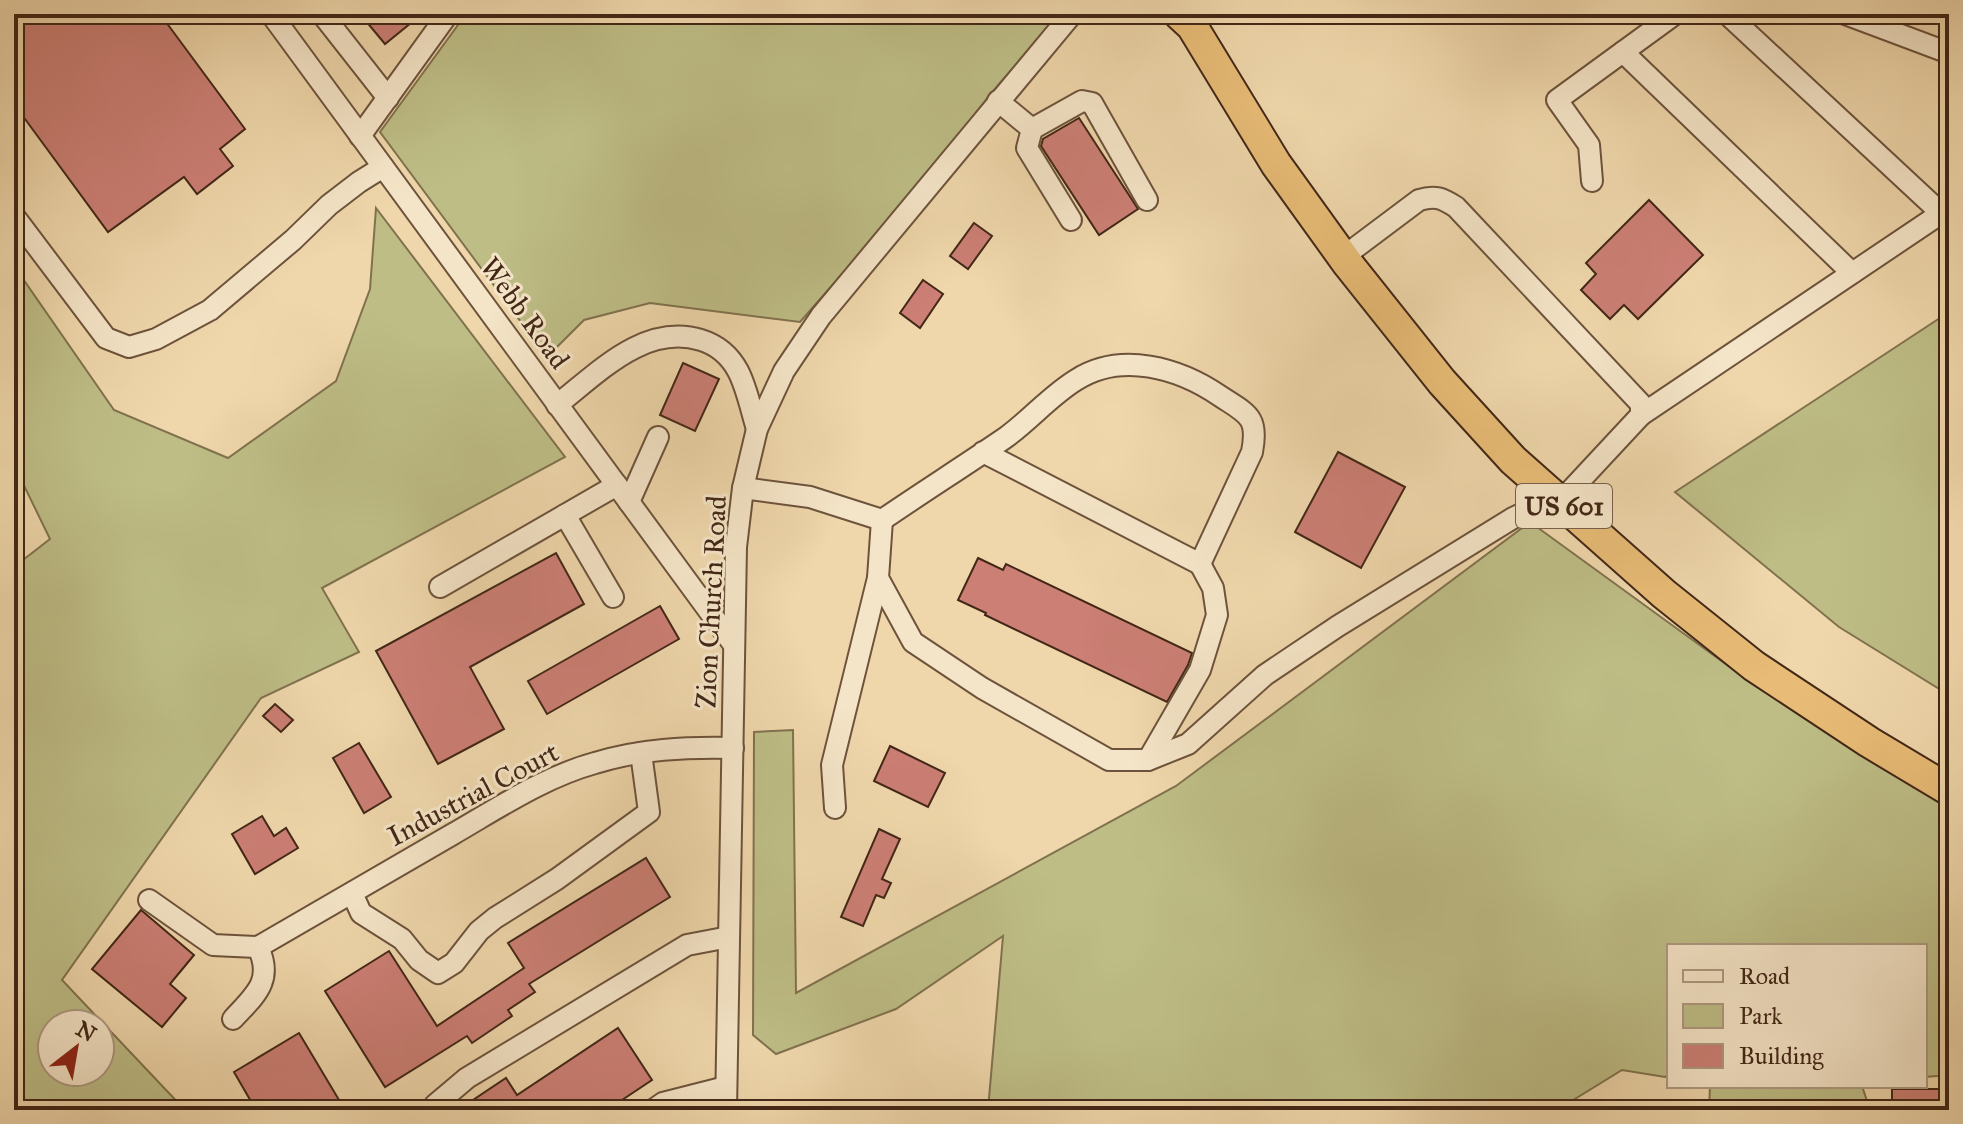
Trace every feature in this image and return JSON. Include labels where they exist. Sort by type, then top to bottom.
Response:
[{"type":"highway","name":"US 601","points":[[1187,18],[1276,164],[1343,257],[1478,424],[1557,500],[1664,594],[1754,666],[1869,742],[1949,790]]},
{"type":"street","name":"Webb Road","points":[[271,14],[734,645]]},
{"type":"street","points":[[322,14],[388,98]]},
{"type":"street","points":[[360,136],[448,14]]},
{"type":"street","name":"Zion Church Road","points":[[726,1110],[736,547],[743,488],[757,429],[784,371],[821,316],[1072,14]]},
{"type":"street","points":[[1592,181],[1589,145],[1557,100],[1675,14]]},
{"type":"street","points":[[878,578],[913,642],[982,688],[1109,760],[1148,760],[1188,744],[1265,675],[1338,626],[1513,518],[1557,500],[1641,415],[1945,211],[1727,14]]},
{"type":"street","points":[[1845,14],[1949,53]]},
{"type":"street","points":[[1623,52],[1852,273]]},
{"type":"street","points":[[998,101],[1032,129]]},
{"type":"street","points":[[1071,220],[1027,148],[1032,129],[1082,101],[1092,103],[1147,200]]},
{"type":"street","points":[[14,216],[106,338],[129,347],[156,339],[210,310],[293,240],[329,205],[383,167]]},
{"type":"street","points":[[1343,257],[1419,200],[1432,196],[1442,198],[1456,207],[1641,404],[1641,415]]},
{"type":"street","points":[[557,405],[637,346],[659,337],[679,335],[712,343],[726,354],[738,370],[757,429]]},
{"type":"street","points":[[882,520],[1007,436],[1077,379],[1105,367],[1145,364],[1205,386],[1250,416],[1256,432],[1252,452],[1200,564]]},
{"type":"street","points":[[629,502],[658,437]]},
{"type":"street","points":[[983,452],[1200,564],[1213,588],[1217,615],[1200,670],[1148,760]]},
{"type":"street","points":[[440,587],[617,485]]},
{"type":"street","points":[[743,488],[810,497],[882,520]]},
{"type":"street","points":[[565,515],[613,597]]},
{"type":"street","points":[[835,808],[832,765],[878,578],[882,520]]},
{"type":"street","name":"Industrial Court","points":[[258,947],[509,802],[560,776],[592,763],[641,753],[681,747],[733,748]]},
{"type":"street","points":[[352,893],[361,913],[402,939],[419,960],[438,973],[454,963],[479,931],[495,918],[557,879],[649,812],[641,753]]},
{"type":"street","points":[[149,900],[213,945],[258,947],[266,964],[259,990],[233,1019]]},
{"type":"street","points":[[433,1110],[467,1078],[596,998],[687,945],[729,937]]},
{"type":"street","points":[[653,1110],[663,1103],[726,1087]]},
{"type":"green space","points":[[466,14],[1059,14],[900,208],[800,322],[650,303],[584,320],[547,357],[380,132]]},
{"type":"green space","points":[[376,208],[565,457],[322,588],[359,652],[261,698],[62,980],[88,1008],[36,1008],[36,1088],[116,1088],[116,1037],[185,1110],[14,1110],[14,567],[50,539],[14,465],[14,266],[114,410],[228,458],[336,381],[370,289]]},
{"type":"green space","points":[[1949,312],[1949,695],[1839,627],[1675,492]]},
{"type":"green space","points":[[1530,522],[1738,673],[1949,800],[1949,1075],[1927,1077],[1927,944],[1667,944],[1667,1076],[1622,1070],[1557,1110],[988,1110],[1003,936],[896,1009],[776,1054],[753,1035],[754,732],[793,730],[796,993],[1176,786]]},
{"type":"green space","points":[[1710,1088],[1863,1088],[1870,1110],[1709,1110]]},
{"type":"building","points":[[25,14],[160,14],[245,129],[220,149],[233,166],[197,194],[184,177],[108,232],[14,104],[14,23]]},
{"type":"building","points":[[360,14],[422,14],[385,44]]},
{"type":"building","points":[[1079,118],[1138,209],[1099,235],[1041,146],[1043,139]]},
{"type":"building","points":[[1649,200],[1703,255],[1638,319],[1624,305],[1610,319],[1581,290],[1596,274],[1586,263]]},
{"type":"building","points":[[974,223],[992,236],[968,269],[950,256]]},
{"type":"building","points":[[923,280],[943,294],[920,328],[900,313]]},
{"type":"building","points":[[683,363],[719,379],[695,431],[660,415]]},
{"type":"building","points":[[1338,452],[1405,487],[1361,568],[1295,532]]},
{"type":"building","points":[[556,553],[584,604],[470,667],[504,729],[438,764],[376,651]]},
{"type":"building","points":[[978,558],[1003,570],[1006,564],[1192,653],[1167,702],[958,600]]},
{"type":"building","points":[[660,606],[679,639],[547,714],[528,681]]},
{"type":"building","points":[[275,704],[293,720],[281,732],[263,716]]},
{"type":"building","points":[[359,743],[391,797],[364,813],[333,758]]},
{"type":"building","points":[[890,746],[945,773],[928,807],[874,781]]},
{"type":"building","points":[[262,816],[274,836],[286,828],[298,848],[255,874],[232,834]]},
{"type":"building","points":[[879,829],[900,839],[882,879],[891,883],[884,898],[876,895],[863,926],[841,917]]},
{"type":"building","points":[[646,858],[670,897],[529,984],[535,992],[508,1010],[512,1016],[472,1043],[467,1036],[385,1087],[325,991],[389,951],[437,1026],[524,968],[508,943]]},
{"type":"building","points":[[141,910],[194,955],[170,984],[186,998],[162,1027],[92,969]]},
{"type":"building","points":[[618,1028],[652,1080],[607,1110],[458,1110],[506,1078],[517,1095]]},
{"type":"building","points":[[299,1033],[345,1110],[256,1110],[234,1072]]},
{"type":"building","points":[[1892,1089],[1949,1089],[1949,1110],[1892,1110]]}]
